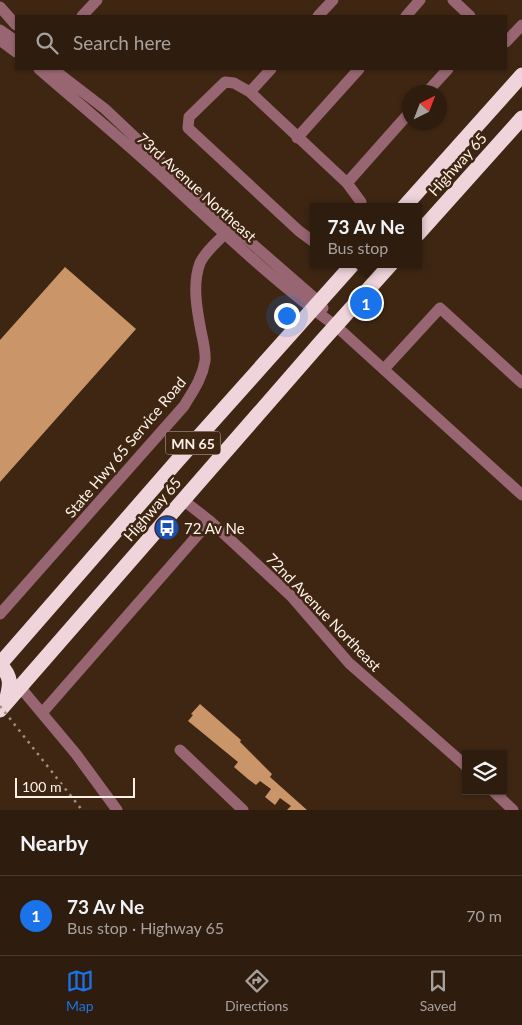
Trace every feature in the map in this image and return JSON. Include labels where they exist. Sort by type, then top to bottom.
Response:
[{"type":"highway","name":"Highway 65","points":[[408,203],[522,75]]},
{"type":"highway","name":"Highway 65","points":[[422,230],[522,118]]},
{"type":"highway","name":"Highway 65","points":[[0,664],[178,460],[349,268]]},
{"type":"highway","name":"Highway 65","points":[[3,706],[387,268]]},
{"type":"highway","points":[[0,664],[10,680],[3,706]]},
{"type":"street","points":[[6,0],[0,7],[15,24]]},
{"type":"street","points":[[83,15],[97,0]]},
{"type":"street","points":[[319,15],[332,0]]},
{"type":"street","points":[[407,15],[420,0]]},
{"type":"street","points":[[453,0],[469,15]]},
{"type":"street","points":[[507,41],[522,24]]},
{"type":"street","points":[[0,30],[15,40]]},
{"type":"street","points":[[0,40],[15,51]]},
{"type":"street","name":"73rd Avenue Northeast","points":[[40,70],[316,306],[522,495]]},
{"type":"street","name":"73rd Avenue Northeast","points":[[54,70],[105,109],[229,230]]},
{"type":"street","points":[[250,92],[270,70]]},
{"type":"street","points":[[297,138],[358,70]]},
{"type":"street","points":[[433,85],[447,70]]},
{"type":"street","points":[[310,239],[298,231],[188,128],[189,118],[225,82],[234,83],[250,92],[347,183],[361,203]]},
{"type":"street","points":[[347,183],[402,121]]},
{"type":"street","name":"State Hwy 65 Service Road","points":[[0,614],[184,406],[199,384],[205,360],[196,307],[197,276],[200,262],[216,241],[229,230]]},
{"type":"street","points":[[384,369],[440,308],[522,383]]},
{"type":"street","name":"72nd Avenue Northeast","points":[[183,500],[210,521],[291,596],[349,663],[462,762]]},
{"type":"street","points":[[42,713],[210,521]]},
{"type":"street","points":[[20,687],[76,754],[117,810]]},
{"type":"street","points":[[180,750],[243,810]]},
{"type":"street","points":[[497,795],[513,810]]},
{"type":"building","points":[[65,267],[136,329],[0,482],[0,340]]},
{"type":"building","points":[[200,704],[241,740],[240,742],[272,774],[270,777],[307,810],[287,810],[291,806],[280,798],[275,805],[265,797],[271,789],[260,781],[256,785],[234,767],[238,762],[188,721],[193,715],[191,714]]},
{"type":"railway","points":[[0,706],[82,810]]},
{"type":"place","name":"73 Av Ne","points":[[366,303]]},
{"type":"place","name":"72 Av Ne","points":[[167,528]]}]
